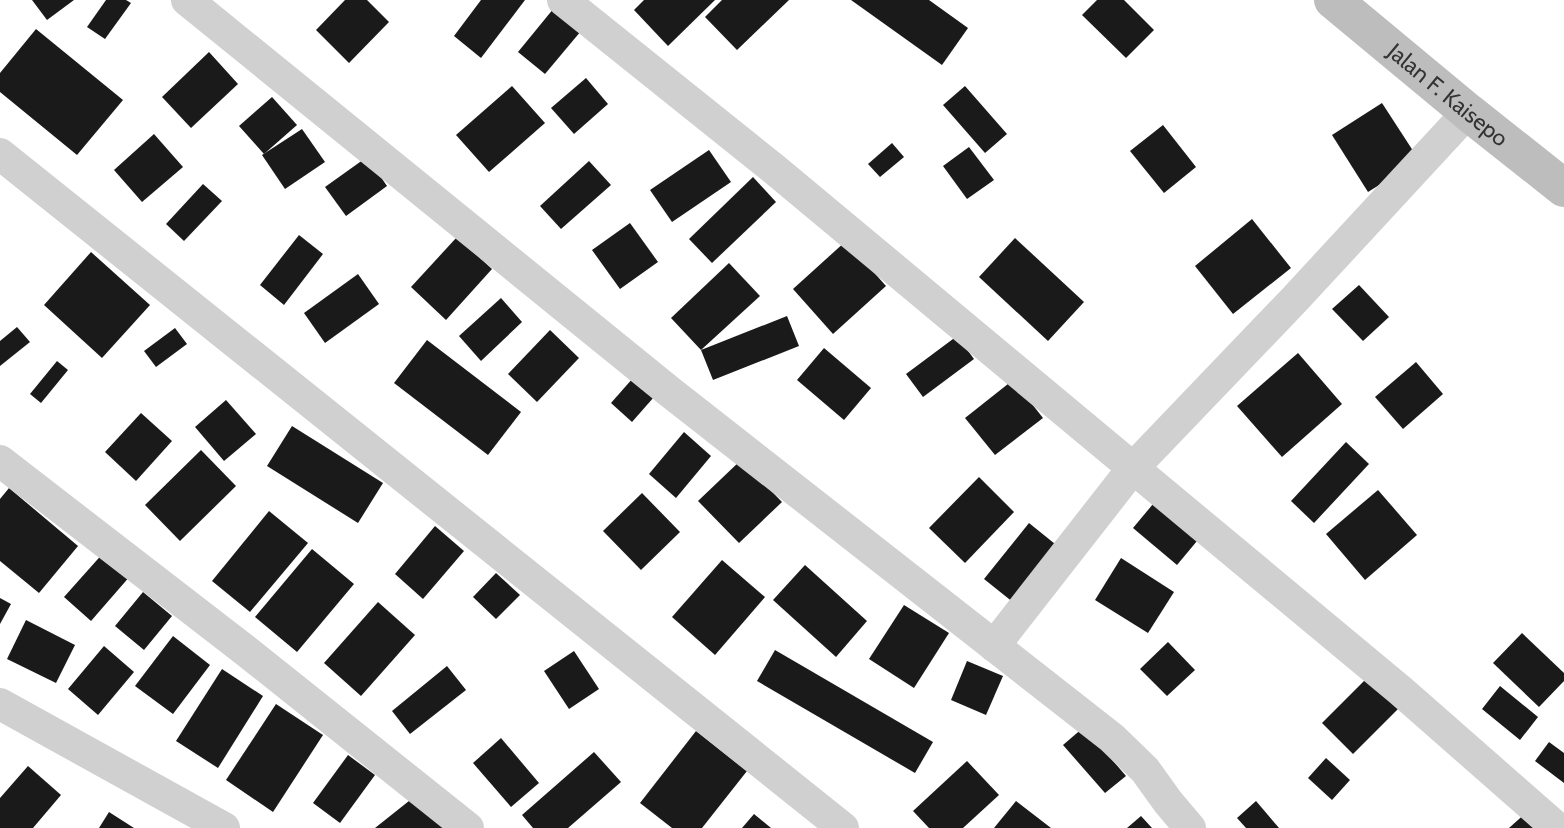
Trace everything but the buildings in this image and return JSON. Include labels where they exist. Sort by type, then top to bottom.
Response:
[{"type":"street","points":[[187,0],[670,392],[1112,738],[1145,770],[1190,828]]},
{"type":"street","points":[[563,0],[774,169],[1390,682],[1557,828]]},
{"type":"street","name":"Jalan F. Kaisepo","points":[[1333,0],[1564,188]]},
{"type":"street","points":[[994,646],[1133,468],[1294,300],[1468,112]]},
{"type":"street","points":[[0,154],[843,828]]},
{"type":"street","points":[[0,461],[235,642],[468,828]]},
{"type":"street","points":[[0,704],[223,828]]}]
